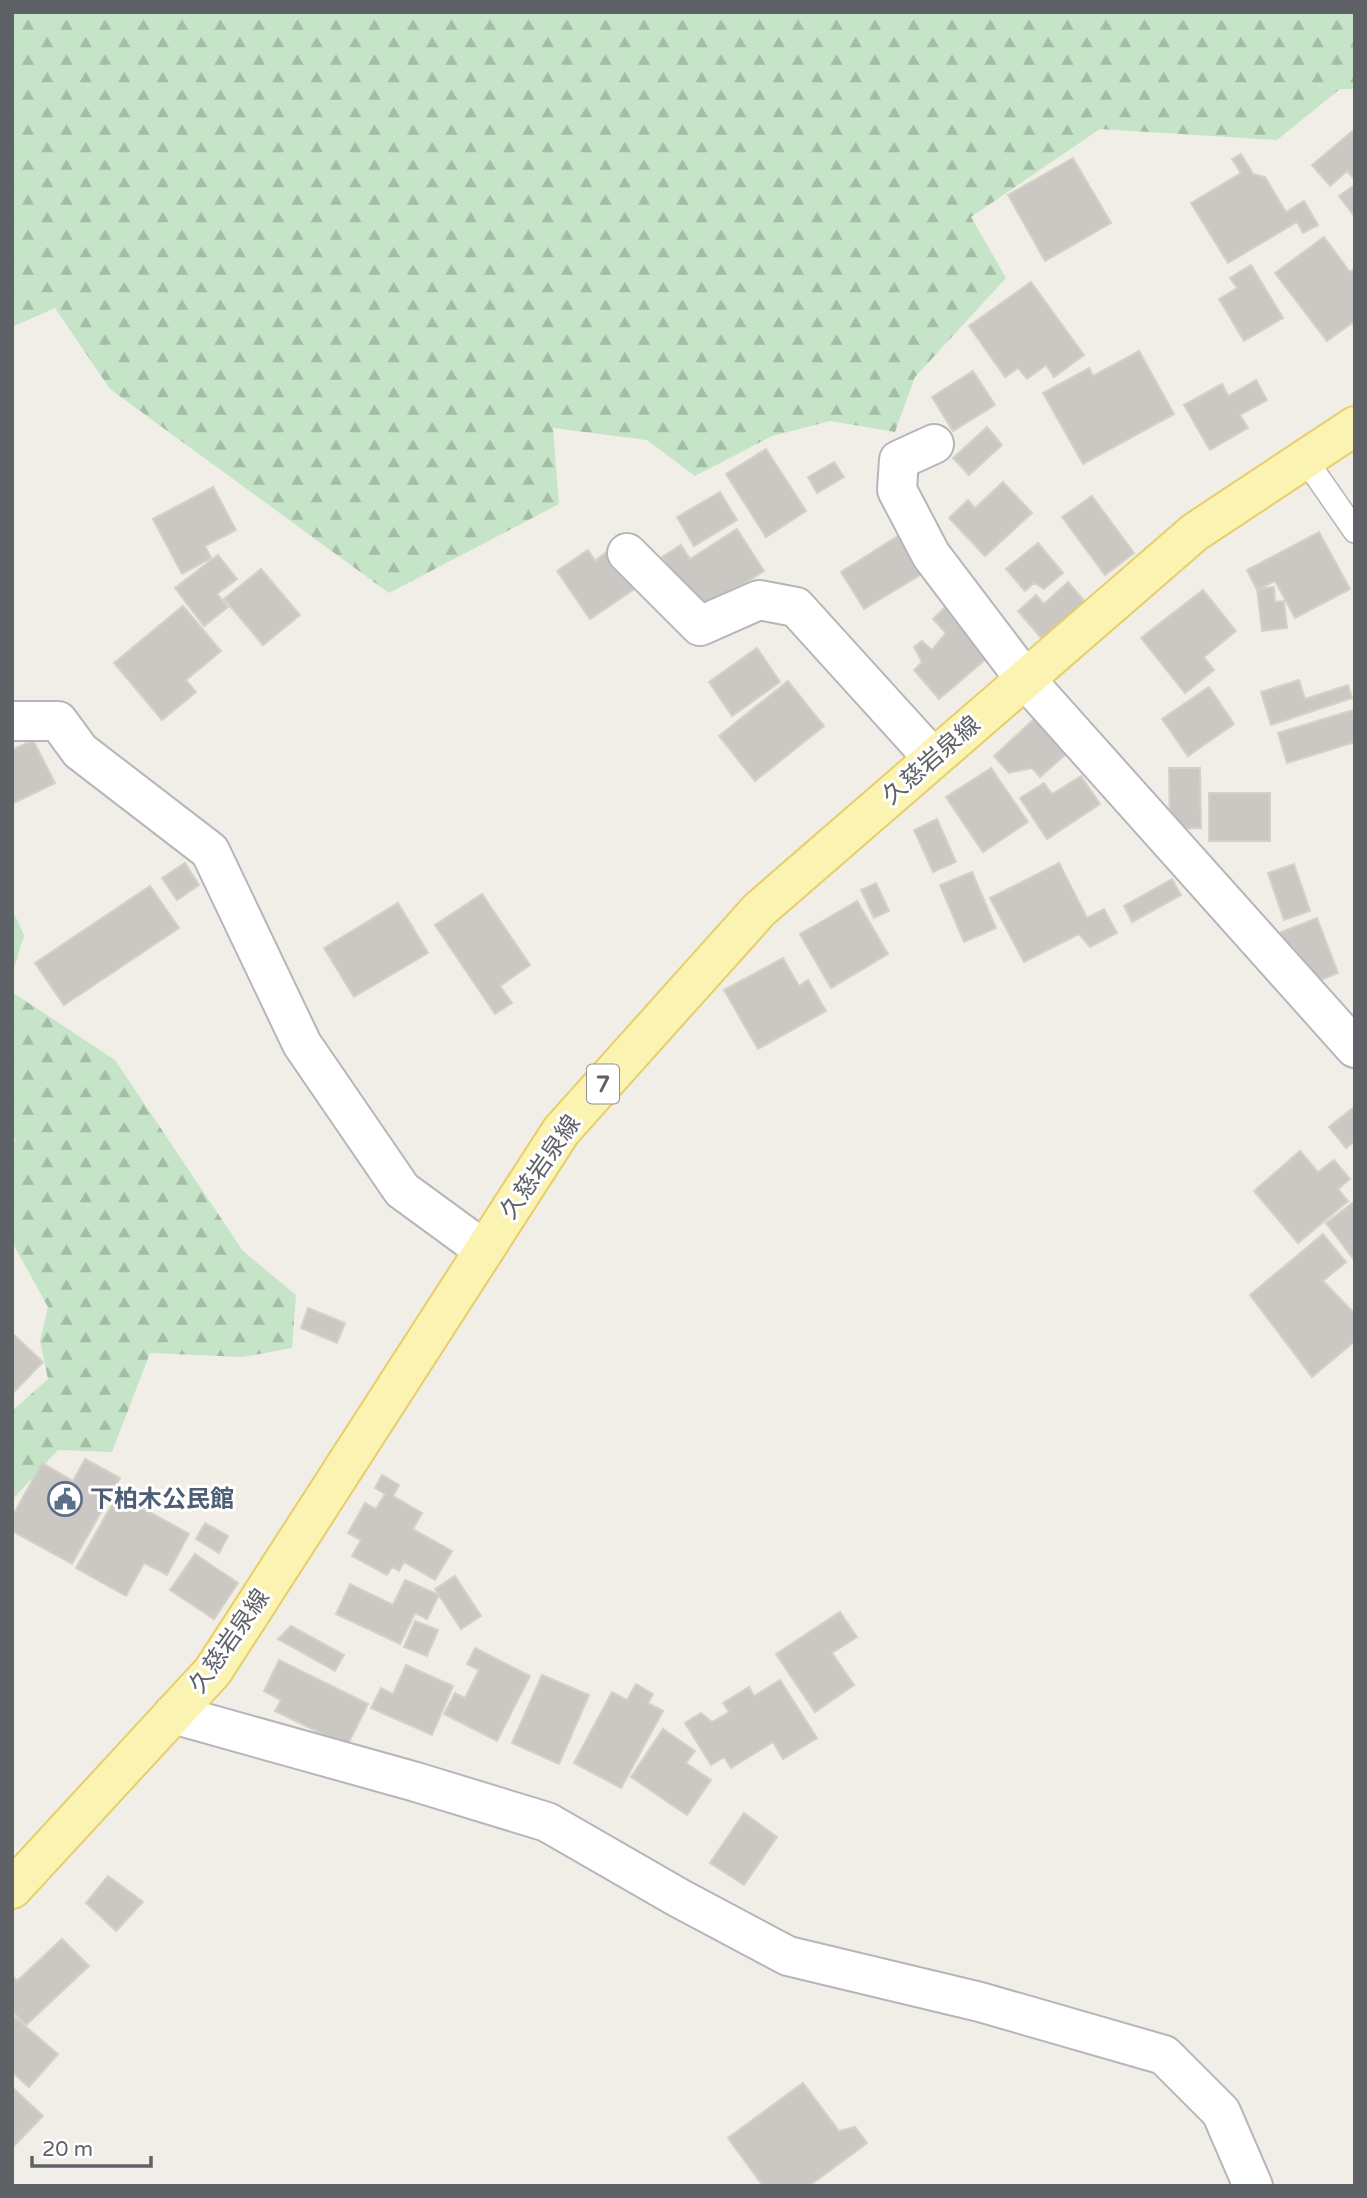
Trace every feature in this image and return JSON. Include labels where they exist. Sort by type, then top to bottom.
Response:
[{"type":"main road","name":"久慈岩泉線","points":[[12,1889],[213,1671],[561,1131],[759,910],[1195,532],[1355,426]]},
{"type":"street","points":[[934,444],[899,460],[897,490],[931,555],[1025,679],[1355,1048]]},
{"type":"street","points":[[627,553],[700,626],[759,600],[796,607],[933,758]]},
{"type":"street","points":[[12,721],[58,721],[80,751],[210,850],[302,1044],[402,1190],[484,1250]]},
{"type":"street","points":[[173,1714],[547,1822],[679,1898],[788,1956],[979,2002],[1164,2055],[1221,2112],[1253,2186]]},
{"type":"lane","points":[[1305,459],[1355,531]]},
{"type":"green space","points":[[12,12],[1355,12],[1355,89],[1340,89],[1277,140],[1100,129],[971,217],[1006,278],[915,377],[895,432],[830,421],[772,436],[695,476],[647,440],[553,428],[559,504],[389,593],[110,389],[55,308],[12,327]]},
{"type":"green space","points":[[12,909],[24,935],[12,975]]},
{"type":"green space","points":[[12,992],[115,1060],[243,1251],[296,1295],[292,1348],[243,1357],[150,1353],[112,1452],[58,1450],[12,1500],[12,1411],[48,1379],[40,1341],[48,1307],[12,1242],[12,1148],[15,1140],[12,1130]]},
{"type":"building","points":[[1355,129],[1355,180],[1347,171],[1330,186],[1312,165]]},
{"type":"building","points":[[1241,154],[1253,174],[1265,177],[1286,212],[1304,201],[1318,225],[1303,233],[1297,222],[1228,263],[1191,203],[1241,173],[1232,159]]},
{"type":"building","points":[[1073,158],[1111,223],[1045,261],[1008,195]]},
{"type":"building","points":[[1355,185],[1355,217],[1339,196]]},
{"type":"building","points":[[1324,237],[1350,272],[1355,268],[1355,327],[1352,323],[1327,341],[1275,273]]},
{"type":"building","points":[[1251,265],[1283,318],[1244,341],[1219,299],[1237,288],[1230,278]]},
{"type":"building","points":[[1031,282],[1084,355],[1054,377],[1046,365],[1027,379],[1018,368],[1005,377],[969,326]]},
{"type":"building","points":[[1139,351],[1174,414],[1083,464],[1043,393],[1089,368],[1093,376]]},
{"type":"building","points":[[973,371],[995,405],[953,431],[932,397]]},
{"type":"building","points":[[1256,380],[1267,400],[1240,415],[1248,428],[1210,450],[1184,405],[1222,384],[1228,396]]},
{"type":"building","points":[[987,427],[1002,445],[969,475],[953,458]]},
{"type":"building","points":[[766,449],[806,511],[766,537],[726,474]]},
{"type":"building","points":[[834,462],[844,477],[817,493],[808,477]]},
{"type":"building","points":[[1003,482],[1032,513],[985,556],[949,518],[968,500],[975,508]]},
{"type":"building","points":[[213,487],[236,530],[205,546],[211,558],[182,574],[153,519]]},
{"type":"building","points":[[720,492],[737,520],[694,546],[677,517]]},
{"type":"building","points":[[1092,496],[1134,553],[1105,575],[1062,517]]},
{"type":"building","points":[[737,529],[764,571],[698,613],[662,557],[681,545],[690,559]]},
{"type":"building","points":[[1319,532],[1350,589],[1295,618],[1275,581],[1257,590],[1247,570]]},
{"type":"building","points":[[898,536],[922,574],[864,609],[841,572]]},
{"type":"building","points":[[1038,543],[1063,573],[1044,589],[1034,583],[1025,591],[1006,569]]},
{"type":"building","points":[[588,550],[595,561],[609,550],[636,588],[590,619],[557,571]]},
{"type":"building","points":[[218,555],[237,579],[217,594],[228,607],[204,626],[175,588]]},
{"type":"building","points":[[261,569],[300,615],[263,645],[224,599]]},
{"type":"building","points":[[1068,582],[1086,603],[1043,640],[1018,611],[1036,595],[1044,604]]},
{"type":"building","points":[[1274,587],[1275,602],[1284,601],[1287,628],[1262,631],[1257,589]]},
{"type":"building","points":[[1203,590],[1236,631],[1204,657],[1214,670],[1185,693],[1141,638]]},
{"type":"building","points":[[948,604],[986,659],[939,699],[914,670],[922,662],[914,647],[922,641],[932,650],[946,633],[933,619]]},
{"type":"building","points":[[183,606],[221,651],[186,680],[196,692],[162,720],[114,663]]},
{"type":"building","points":[[757,648],[780,682],[732,716],[709,682]]},
{"type":"building","points":[[1299,680],[1305,699],[1348,685],[1352,698],[1271,725],[1261,692]]},
{"type":"building","points":[[788,681],[824,726],[755,781],[719,736]]},
{"type":"building","points":[[1209,687],[1234,724],[1188,756],[1162,719]]},
{"type":"building","points":[[1353,710],[1355,742],[1287,763],[1278,733]]},
{"type":"building","points":[[1035,718],[1067,753],[1040,777],[1032,768],[1009,773],[994,756]]},
{"type":"building","points":[[33,740],[55,783],[12,804],[12,750]]},
{"type":"building","points":[[991,768],[1028,822],[983,852],[946,797]]},
{"type":"building","points":[[1169,768],[1200,768],[1201,828],[1170,829]]},
{"type":"building","points":[[1081,776],[1100,804],[1047,839],[1020,798],[1044,783],[1052,794]]},
{"type":"building","points":[[1209,793],[1270,793],[1270,841],[1209,841]]},
{"type":"building","points":[[937,819],[956,862],[933,872],[914,830]]},
{"type":"building","points":[[185,863],[199,885],[177,900],[162,878]]},
{"type":"building","points":[[1059,863],[1087,918],[1104,909],[1117,933],[1090,947],[1079,934],[1024,962],[990,898]]},
{"type":"building","points":[[1294,864],[1310,911],[1284,920],[1268,873]]},
{"type":"building","points":[[972,872],[996,928],[964,942],[940,885]]},
{"type":"building","points":[[1172,879],[1181,895],[1132,922],[1124,906]]},
{"type":"building","points":[[876,883],[889,911],[874,918],[861,890]]},
{"type":"building","points":[[150,886],[179,928],[64,1005],[35,963]]},
{"type":"building","points":[[482,894],[530,965],[500,986],[512,1003],[495,1014],[435,925]]},
{"type":"building","points":[[857,901],[888,954],[831,988],[800,934]]},
{"type":"building","points":[[398,903],[428,953],[354,997],[324,948]]},
{"type":"building","points":[[1317,918],[1338,973],[1313,983],[1294,968],[1281,932]]},
{"type":"building","points":[[783,958],[799,986],[808,980],[826,1011],[758,1049],[724,990]]},
{"type":"building","points":[[1355,1106],[1355,1141],[1346,1148],[1329,1127]]},
{"type":"building","points":[[1300,1151],[1318,1172],[1334,1160],[1350,1179],[1338,1189],[1348,1201],[1298,1243],[1254,1191]]},
{"type":"building","points":[[1355,1201],[1355,1261],[1326,1223]]},
{"type":"building","points":[[1323,1234],[1346,1262],[1323,1281],[1355,1314],[1355,1341],[1312,1377],[1250,1295]]},
{"type":"building","points":[[308,1308],[345,1323],[337,1343],[301,1328]]},
{"type":"building","points":[[12,1333],[43,1362],[12,1394]]},
{"type":"building","name":"下柏木公民館","points":[[85,1459],[120,1478],[72,1564],[12,1531],[12,1517],[42,1463],[73,1481]]},
{"type":"building","points":[[382,1475],[399,1485],[393,1496],[422,1513],[413,1529],[452,1551],[435,1580],[404,1562],[399,1571],[392,1567],[387,1575],[352,1556],[361,1540],[348,1533],[365,1503],[376,1509],[385,1494],[375,1488]]},
{"type":"building","points":[[118,1494],[189,1534],[167,1575],[144,1563],[126,1596],[76,1568]]},
{"type":"building","points":[[205,1523],[228,1536],[219,1553],[196,1539]]},
{"type":"building","points":[[195,1554],[238,1583],[214,1619],[170,1590]]},
{"type":"building","points":[[455,1576],[481,1616],[461,1629],[435,1589]]},
{"type":"building","points":[[405,1580],[439,1595],[427,1619],[415,1613],[400,1644],[336,1614],[350,1584],[393,1605]]},
{"type":"building","points":[[840,1612],[857,1637],[832,1653],[854,1685],[815,1712],[776,1654]]},
{"type":"building","points":[[415,1621],[438,1630],[427,1656],[404,1647]]},
{"type":"building","points":[[291,1626],[344,1655],[335,1671],[278,1639]]},
{"type":"building","points":[[475,1648],[530,1676],[497,1741],[444,1714],[455,1693],[465,1698],[479,1670],[467,1664]]},
{"type":"building","points":[[279,1660],[368,1704],[347,1746],[275,1711],[281,1700],[264,1691]]},
{"type":"building","points":[[406,1665],[453,1686],[432,1735],[371,1708],[381,1688],[393,1694]]},
{"type":"building","points":[[542,1675],[589,1695],[559,1764],[512,1743]]},
{"type":"building","points":[[780,1680],[817,1738],[783,1759],[773,1742],[731,1768],[724,1757],[711,1765],[685,1723],[701,1713],[712,1722],[729,1712],[723,1703],[749,1687],[754,1696]]},
{"type":"building","points":[[636,1684],[653,1694],[648,1703],[663,1711],[621,1788],[574,1763],[612,1692],[627,1700]]},
{"type":"building","points":[[663,1729],[695,1751],[686,1763],[711,1780],[687,1815],[631,1777]]},
{"type":"building","points":[[744,1813],[777,1837],[744,1885],[710,1863]]},
{"type":"building","points":[[108,1876],[143,1902],[116,1931],[86,1903]]},
{"type":"building","points":[[62,1939],[89,1966],[26,2025],[12,2011],[12,1975],[17,1981]]},
{"type":"building","points":[[12,2015],[58,2054],[29,2087],[12,2072]]},
{"type":"building","points":[[803,2083],[839,2131],[855,2127],[867,2143],[809,2186],[763,2186],[728,2138]]},
{"type":"building","points":[[12,2087],[43,2116],[12,2148]]},
{"type":"place","name":"下柏木公民館","points":[[65,1499]]}]
